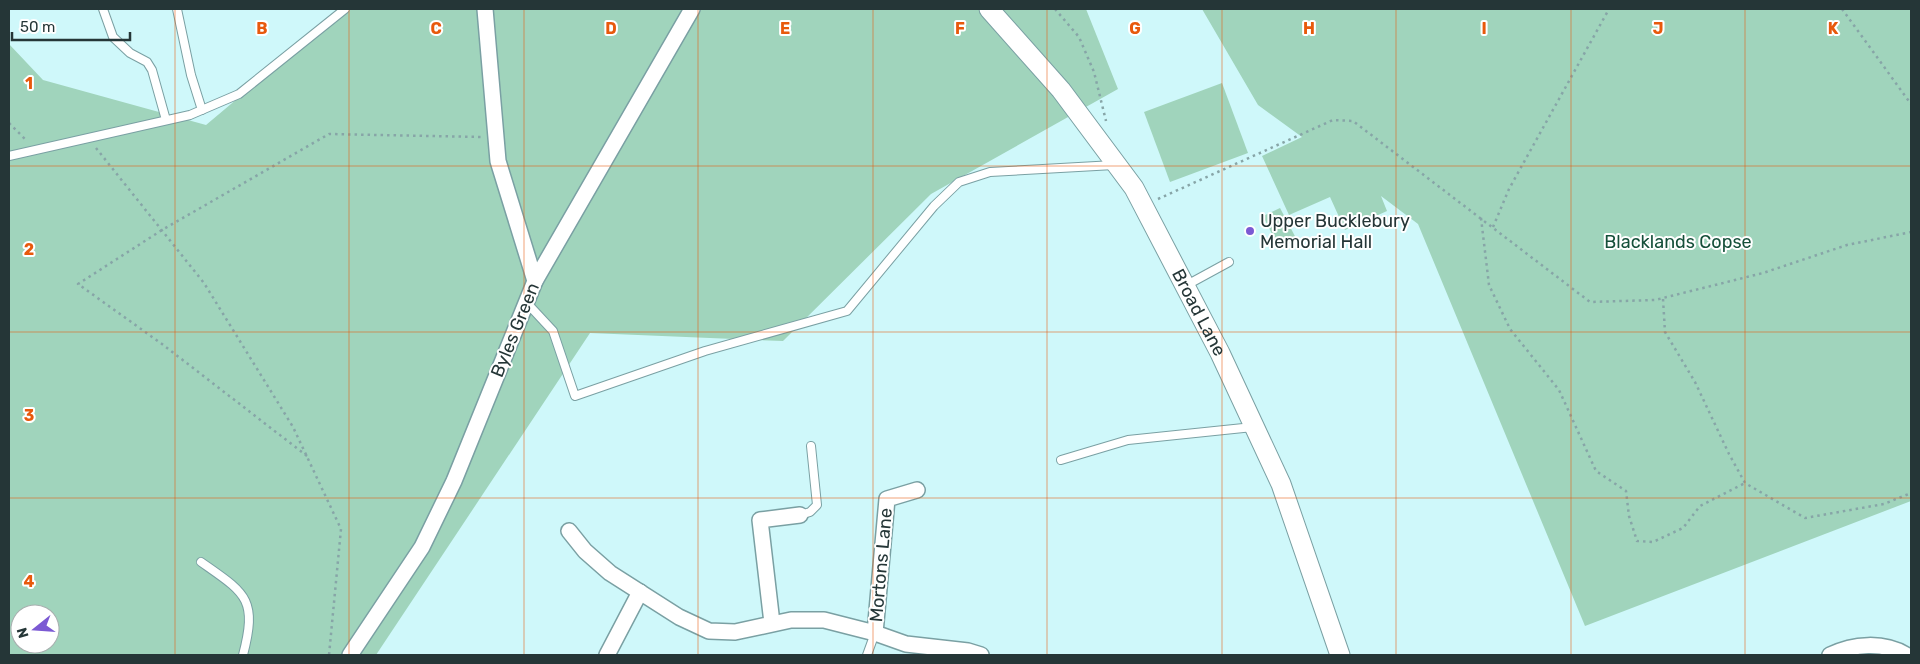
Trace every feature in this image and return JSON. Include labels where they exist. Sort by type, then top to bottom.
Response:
[{"type":"street","points":[[485,9],[498,161],[535,281]]},
{"type":"street","name":"Byles Green","points":[[350,655],[422,547],[454,481],[535,281],[692,9]]},
{"type":"street","name":"Broad Lane","points":[[989,9],[1061,90],[1117,164],[1143,206],[1220,353],[1281,484],[1336,655]]},
{"type":"street","name":"Mortons Lane","points":[[876,633],[887,499],[917,490]]},
{"type":"street","points":[[772,623],[760,520],[800,514]]},
{"type":"street","name":"Mortons Lane","points":[[569,532],[598,564],[679,617],[709,632],[735,632],[791,620],[824,620],[876,633],[888,639],[906,644],[968,651],[981,655]]},
{"type":"street","points":[[607,655],[640,592]]},
{"type":"street","points":[[1830,655],[1858,646],[1880,646],[1906,655]]},
{"type":"lane","points":[[103,9],[113,36],[130,53],[147,62],[152,70],[166,120]]},
{"type":"lane","points":[[177,9],[191,76],[202,110]]},
{"type":"lane","points":[[9,156],[166,120],[202,110],[239,94],[345,9]]},
{"type":"lane","points":[[526,302],[553,331],[575,396],[705,350],[846,311],[934,206],[958,182],[990,172],[1117,164]]},
{"type":"lane","points":[[1185,286],[1229,262]]},
{"type":"lane","points":[[1061,460],[1128,440],[1254,427]]},
{"type":"lane","points":[[800,514],[810,512],[817,504],[811,446]]},
{"type":"lane","points":[[201,562],[241,591],[250,614],[248,636],[243,655]]},
{"type":"lane","points":[[867,655],[876,633]]},
{"type":"path","points":[[1055,9],[1079,37],[1094,72],[1106,126]]},
{"type":"path","points":[[1493,227],[1514,181],[1609,9]]},
{"type":"path","points":[[1842,9],[1911,104]]},
{"type":"path","points":[[1143,206],[1333,120],[1353,121],[1590,302],[1662,299],[1764,273],[1846,245],[1911,232]]},
{"type":"path","points":[[9,123],[36,151]]},
{"type":"path","points":[[307,456],[162,344],[78,284],[162,230],[329,134],[496,137]]},
{"type":"path","points":[[89,139],[204,283],[294,427],[341,529],[329,655]]},
{"type":"path","points":[[1481,218],[1489,285],[1510,328],[1559,390],[1596,471],[1626,491],[1628,516],[1637,541],[1653,542],[1683,528],[1700,506],[1745,482]]},
{"type":"path","points":[[1662,299],[1665,332],[1695,382],[1729,454],[1745,482],[1805,518],[1884,504],[1911,493]]},
{"type":"green space","points":[[340,9],[1086,9],[1118,89],[931,194],[783,341],[590,333],[376,655],[9,655],[9,44],[43,80],[206,125],[336,16]]},
{"type":"green space","name":"Blacklands Copse","points":[[1202,9],[1911,9],[1911,501],[1585,626],[1418,224],[1381,196],[1387,211],[1345,230],[1330,197],[1289,215],[1262,156],[1302,137],[1258,105]]},
{"type":"green space","points":[[1222,83],[1248,153],[1170,182],[1144,112]]},
{"type":"green space","points":[[1280,208],[1297,240],[1279,248],[1263,216]]},
{"type":"place","name":"Upper Bucklebury Memorial Hall","points":[[1250,231]]}]
